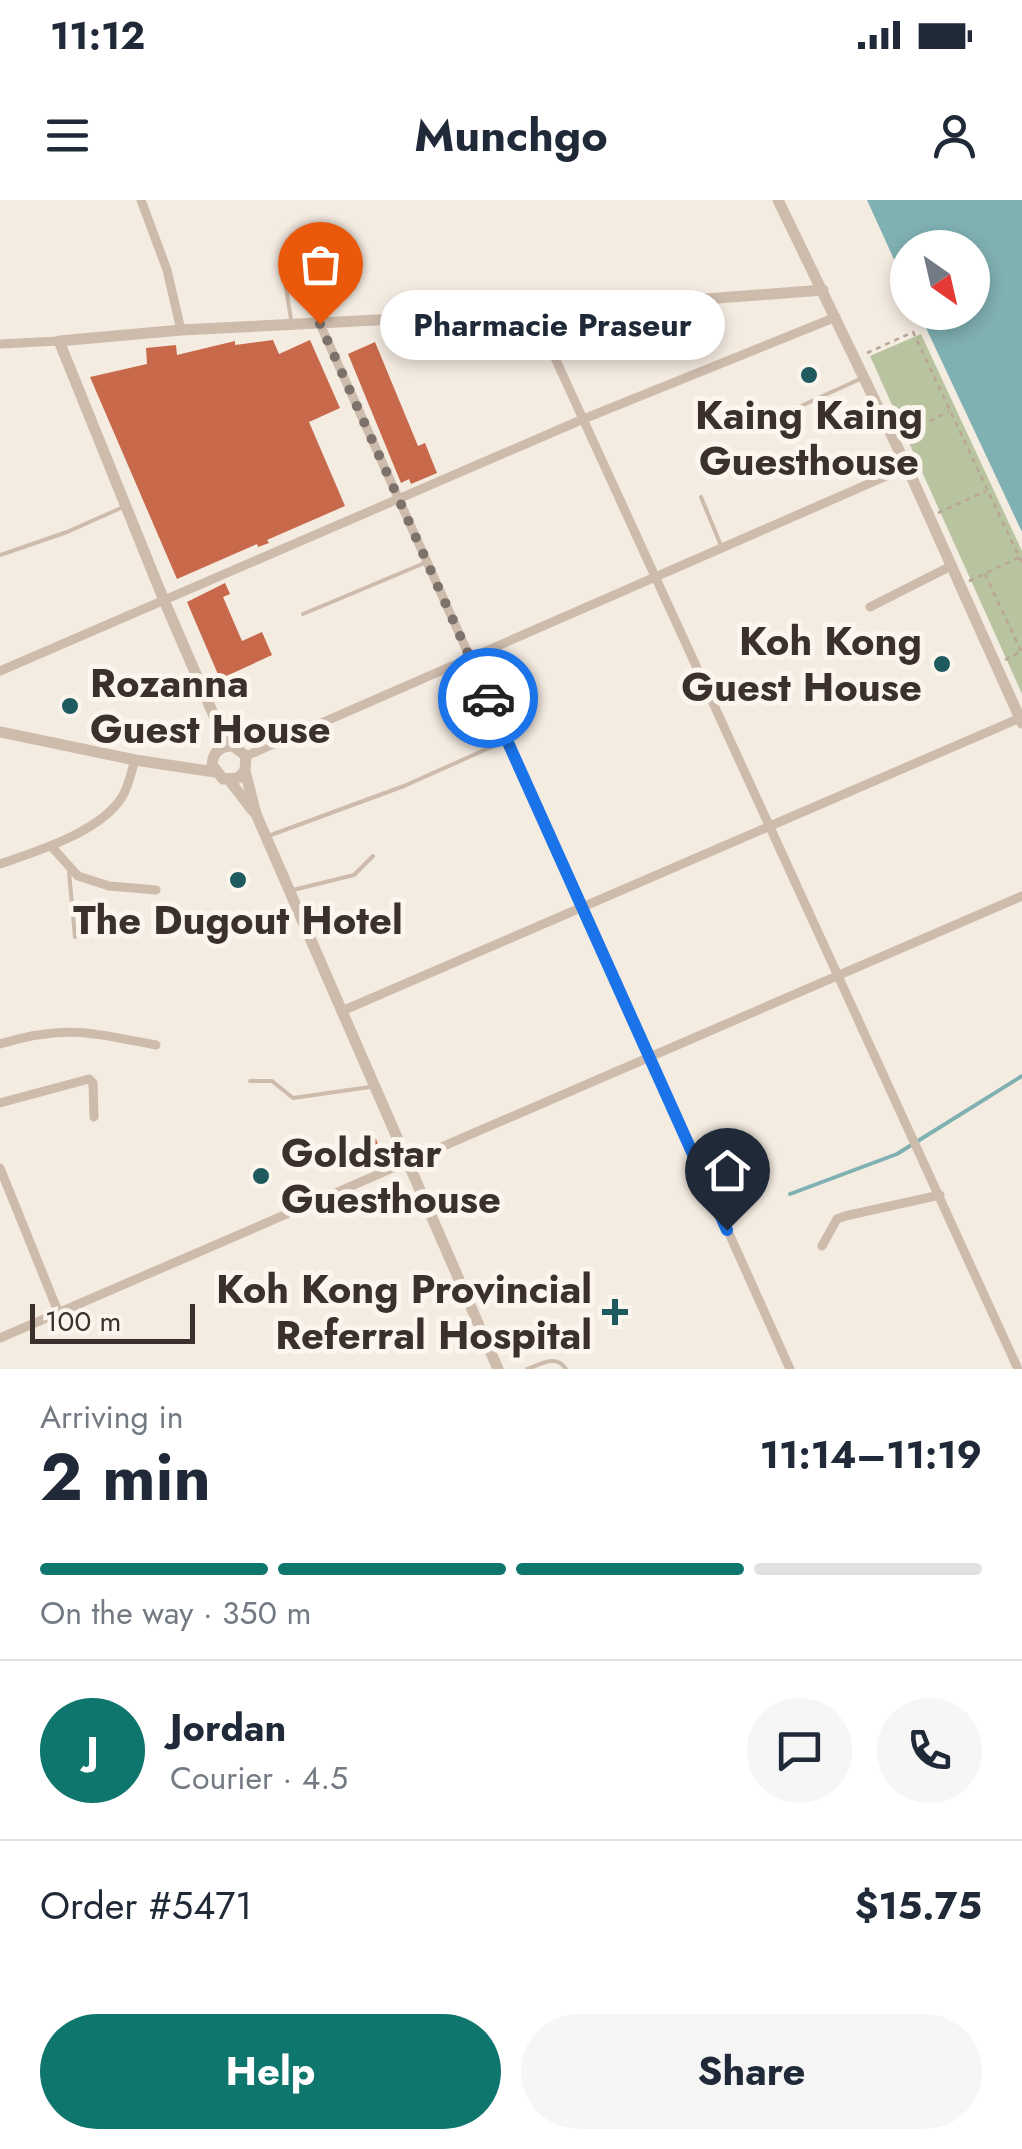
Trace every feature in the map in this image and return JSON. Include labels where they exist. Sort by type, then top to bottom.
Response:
[{"type":"street","points":[[142,200],[167,270],[181,330]]},
{"type":"street","points":[[342,1012],[1021,720],[907,468],[778,200]]},
{"type":"street","points":[[0,344],[181,330],[534,312],[823,290]]},
{"type":"street","points":[[534,312],[1018,1369]]},
{"type":"street","points":[[0,670],[581,420],[836,317]]},
{"type":"street","points":[[320,324],[790,1369]]},
{"type":"street","points":[[58,341],[214,716],[233,746],[246,756]]},
{"type":"street","points":[[246,756],[907,468]]},
{"type":"street","points":[[870,607],[951,566]]},
{"type":"street","points":[[214,716],[215,760],[256,814]]},
{"type":"street","points":[[0,732],[192,769],[215,760],[233,746]]},
{"type":"street","points":[[246,756],[245,771],[256,814],[498,1369]]},
{"type":"street","points":[[0,864],[51,846],[114,809],[125,793],[135,760]]},
{"type":"street","points":[[229,780],[245,771]]},
{"type":"street","points":[[51,846],[78,876],[110,886],[156,890]]},
{"type":"street","points":[[0,1338],[1022,896]]},
{"type":"street","points":[[0,1044],[47,1031],[78,1031],[156,1045]]},
{"type":"street","points":[[0,1103],[89,1079],[93,1084],[94,1116]]},
{"type":"street","points":[[0,1168],[59,1314]]},
{"type":"street","points":[[822,1246],[837,1219],[940,1195]]},
{"type":"lane","points":[[284,270],[292,325]]},
{"type":"lane","points":[[393,346],[435,345],[439,342],[435,318]]},
{"type":"lane","points":[[790,434],[784,420],[788,412],[864,377]]},
{"type":"lane","points":[[701,497],[722,548]]},
{"type":"lane","points":[[0,555],[67,532],[124,506]]},
{"type":"lane","points":[[303,614],[427,562]]},
{"type":"lane","points":[[266,837],[404,786],[507,740]]},
{"type":"lane","points":[[290,891],[354,875],[373,856]]},
{"type":"lane","points":[[68,867],[74,938]]},
{"type":"lane","points":[[250,1081],[272,1081],[293,1098],[375,1086]]},
{"type":"lane","points":[[527,1369],[554,1360],[566,1369]]},
{"type":"path","points":[[865,354],[913,332],[1022,564]]},
{"type":"path","points":[[902,435],[949,412]]},
{"type":"path","points":[[937,514],[987,491]]},
{"type":"path","points":[[968,582],[1021,557]]},
{"type":"path","points":[[985,574],[1022,652],[1003,661]]},
{"type":"green space","points":[[921,334],[1022,551],[1022,694],[870,356]]},
{"type":"water","points":[[867,200],[1022,200],[1022,532],[927,330],[990,330],[990,230],[890,230],[890,251]]},
{"type":"building","points":[[273,340],[279,354],[310,340],[340,408],[309,422],[345,506],[267,540],[269,543],[258,547],[257,544],[177,579],[90,377],[147,364],[146,348],[176,345],[177,355],[235,341],[235,345]]},
{"type":"building","points":[[375,342],[418,446],[425,443],[437,473],[411,484],[409,479],[401,483],[348,354]]},
{"type":"building","points":[[225,583],[230,594],[223,597],[242,641],[262,632],[272,655],[220,679],[187,602]]},
{"type":"building","points":[[376,1139],[382,1155],[369,1161],[363,1145]]},
{"type":"waterway","points":[[790,1194],[897,1154],[1022,1076]]},
{"type":"way so far","points":[[320,324],[488,698]]},
{"type":"place","name":"Pharmacie Praseur","points":[[320,324]]},
{"type":"place","name":"Kaing Kaing Guesthouse","points":[[809,375]]},
{"type":"place","name":"Koh Kong Guest House","points":[[942,664]]},
{"type":"place","name":"Rozanna Guest House","points":[[70,706]]},
{"type":"place","name":"The Dugout Hotel","points":[[238,880]]},
{"type":"place","name":"Goldstar Guesthouse","points":[[261,1176]]},
{"type":"place","name":"Koh Kong Provincial Referral Hospital","points":[[615,1312]]},
{"type":"route","points":[[488,698],[727,1230]]}]
